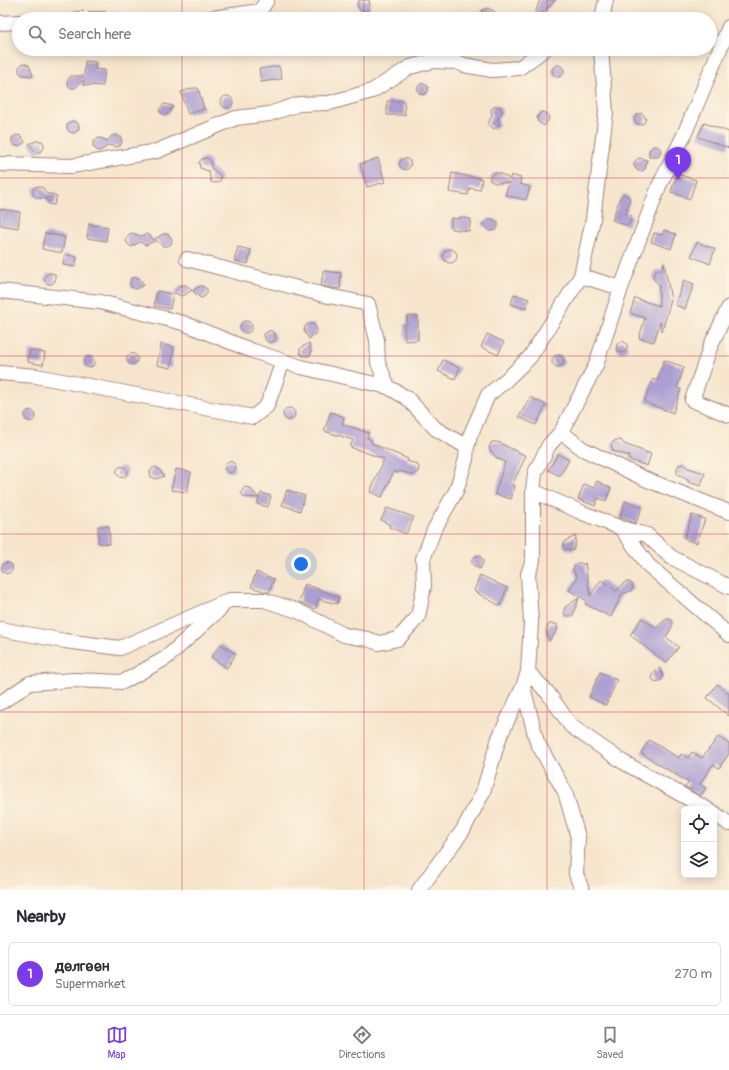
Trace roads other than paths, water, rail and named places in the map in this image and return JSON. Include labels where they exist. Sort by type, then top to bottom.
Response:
[{"type":"street","points":[[253,12],[260,11],[267,0]]},
{"type":"street","points":[[603,12],[606,0]]},
{"type":"street","points":[[0,23],[12,22]]},
{"type":"street","points":[[717,56],[729,27]]},
{"type":"street","points":[[0,164],[72,166],[157,152],[236,118],[269,114],[299,104],[329,103],[372,91],[410,67],[433,61],[457,62],[464,65],[492,70],[518,68],[536,56]]},
{"type":"street","points":[[0,629],[65,641],[120,648],[230,600],[264,600],[298,611],[344,635],[367,639],[379,643],[398,639],[418,617],[424,586],[423,559],[434,530],[456,491],[466,459],[470,436],[488,395],[530,357],[581,276],[593,219],[606,112],[602,56]]},
{"type":"street","points":[[419,890],[463,830],[483,792],[499,738],[523,687],[528,672],[531,622],[528,574],[533,560],[533,491],[535,473],[549,445],[561,432],[596,365],[621,288],[659,186],[684,135],[717,56]]},
{"type":"street","points":[[187,259],[324,295],[368,304],[377,340],[378,363],[388,387]]},
{"type":"street","points":[[581,276],[621,288]]},
{"type":"street","points":[[0,291],[100,302],[183,323],[253,351],[300,367],[388,387],[407,398],[436,429],[467,447]]},
{"type":"street","points":[[727,317],[711,345],[692,400],[729,415]]},
{"type":"street","points":[[0,373],[36,376],[253,417],[267,406],[283,361]]},
{"type":"street","points":[[561,432],[583,450],[638,476],[729,512]]},
{"type":"street","points":[[533,491],[621,528],[647,535],[671,557],[729,587]]},
{"type":"street","points":[[621,528],[648,565],[729,635]]},
{"type":"street","points":[[0,703],[30,683],[74,680],[123,682],[166,658],[230,600]]},
{"type":"street","points":[[528,672],[548,693],[571,726],[623,762],[701,806]]},
{"type":"street","points":[[523,687],[537,742],[565,792],[578,837],[576,874],[582,890]]},
{"type":"street","points":[[717,815],[729,824]]},
{"type":"place","name":"дөлгөөн","points":[[678,180]]}]
